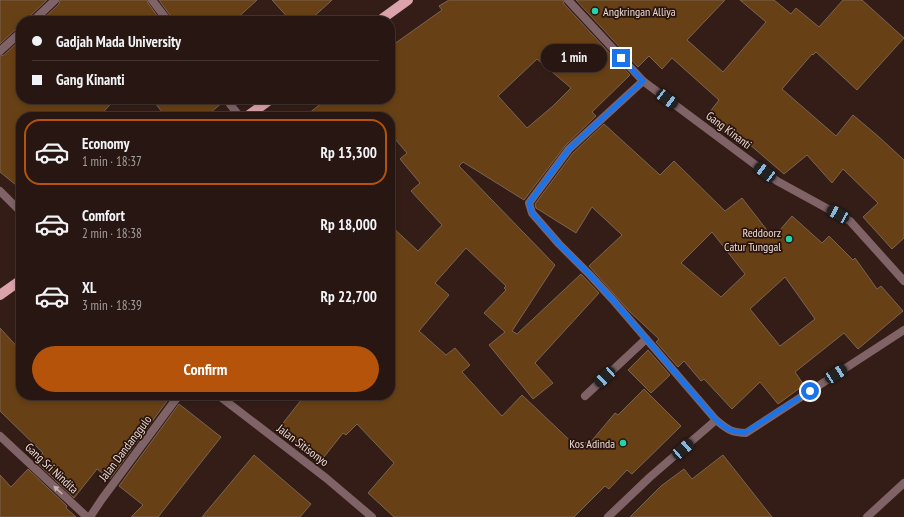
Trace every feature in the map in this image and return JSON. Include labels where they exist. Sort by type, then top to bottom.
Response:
[{"type":"main road","points":[[385,16],[408,0]]},
{"type":"main road","points":[[253,112],[264,104]]},
{"type":"main road","points":[[0,295],[16,284]]},
{"type":"street","points":[[38,16],[55,0]]},
{"type":"street","points":[[152,0],[164,16]]},
{"type":"street","name":"Gang Kinanti","points":[[568,0],[643,81],[777,181],[850,221],[904,281]]},
{"type":"street","points":[[0,51],[16,37]]},
{"type":"street","points":[[643,81],[569,149],[529,203],[532,213],[559,244],[590,275],[716,420],[727,429],[736,433],[746,432],[904,330]]},
{"type":"street","points":[[230,104],[236,112]]},
{"type":"street","points":[[0,191],[16,207]]},
{"type":"street","points":[[585,396],[646,338]]},
{"type":"street","name":"Jalan Dandanggulo","points":[[90,517],[176,400]]},
{"type":"street","name":"Jalan Sitisonyo","points":[[225,400],[326,478],[372,517]]},
{"type":"street","points":[[608,517],[716,420]]},
{"type":"street","name":"Gang Sri Nindita","points":[[0,436],[87,517]]},
{"type":"street","points":[[867,517],[904,483]]},
{"type":"building","points":[[0,0],[47,0],[30,16],[16,16],[16,29],[0,44]]},
{"type":"building","points":[[60,0],[147,0],[157,16],[46,16],[59,4]]},
{"type":"building","points":[[159,0],[257,0],[239,16],[171,16]]},
{"type":"building","points":[[272,0],[332,0],[314,16],[286,16]]},
{"type":"building","points":[[449,0],[563,0],[564,4],[630,75],[592,112],[596,116],[565,146],[524,200],[463,162],[459,166],[555,265],[512,331],[517,334],[581,274],[599,293],[535,363],[553,383],[533,399],[489,345],[505,332],[484,313],[506,290],[504,288],[506,286],[466,248],[435,283],[449,295],[419,331],[446,355],[455,348],[470,365],[462,372],[502,416],[522,395],[579,449],[586,442],[589,444],[615,413],[618,415],[644,389],[681,426],[632,474],[627,470],[609,489],[605,486],[574,517],[394,517],[368,493],[394,463],[357,424],[346,435],[343,433],[320,462],[299,446],[300,445],[280,427],[301,400],[395,400],[395,230],[418,251],[442,225],[411,191],[420,183],[400,159],[407,153],[395,139],[395,112],[310,112],[321,104],[395,104],[395,43],[442,10],[439,6]],"holes":[[[537,59],[571,88],[553,106],[527,128],[498,96]]]},
{"type":"building","points":[[576,0],[725,0],[687,40],[723,72],[766,22],[740,0],[774,0],[791,14],[796,8],[819,27],[843,0],[862,0],[904,38],[857,90],[816,52],[813,55],[812,54],[782,89],[836,136],[853,115],[904,160],[904,238],[892,249],[863,217],[878,203],[843,169],[832,183],[807,155],[784,174],[742,138],[738,144],[706,117],[719,100],[672,58],[662,69],[649,56],[638,67]]},
{"type":"building","points":[[16,44],[16,104],[111,104],[103,112],[16,112],[16,185],[0,172],[0,56],[4,55]]},
{"type":"building","points":[[156,104],[221,104],[211,112],[162,112]]},
{"type":"building","points":[[604,124],[660,175],[674,161],[725,211],[742,198],[773,238],[792,216],[822,243],[829,236],[853,260],[855,258],[877,289],[881,286],[903,311],[858,349],[844,333],[795,372],[804,385],[778,404],[760,382],[732,409],[704,379],[701,381],[684,361],[678,367],[656,342],[659,339],[629,311],[589,266],[622,235],[592,207],[576,233],[536,208],[535,204],[573,153]],"holes":[[[712,232],[745,274],[721,297],[681,263]],[[785,277],[815,319],[780,346],[750,309]]]},
{"type":"building","points":[[0,328],[16,346],[16,400],[168,400],[110,479],[97,469],[74,498],[35,461],[43,453],[0,411]]},
{"type":"building","points":[[648,350],[670,375],[651,393],[628,370]]},
{"type":"building","points":[[179,404],[221,437],[158,517],[131,517],[143,505],[119,486]]},
{"type":"building","points":[[254,455],[311,504],[300,517],[202,517]]},
{"type":"building","points":[[723,455],[772,517],[630,517],[661,486],[684,469],[692,479]]},
{"type":"building","points":[[28,469],[67,506],[66,508],[76,517],[0,517],[0,475],[11,487]]},
{"type":"place","name":"Angkringan Alliya","points":[[595,11]]},
{"type":"place","name":"Reddoorz Catur Tunggal","points":[[789,239]]},
{"type":"place","name":"Kos Adinda","points":[[623,443]]},
{"type":"route","points":[[621,58],[643,81],[569,149],[529,203],[532,213],[559,244],[612,299],[716,420],[727,429],[736,433],[746,432],[810,391]]}]
